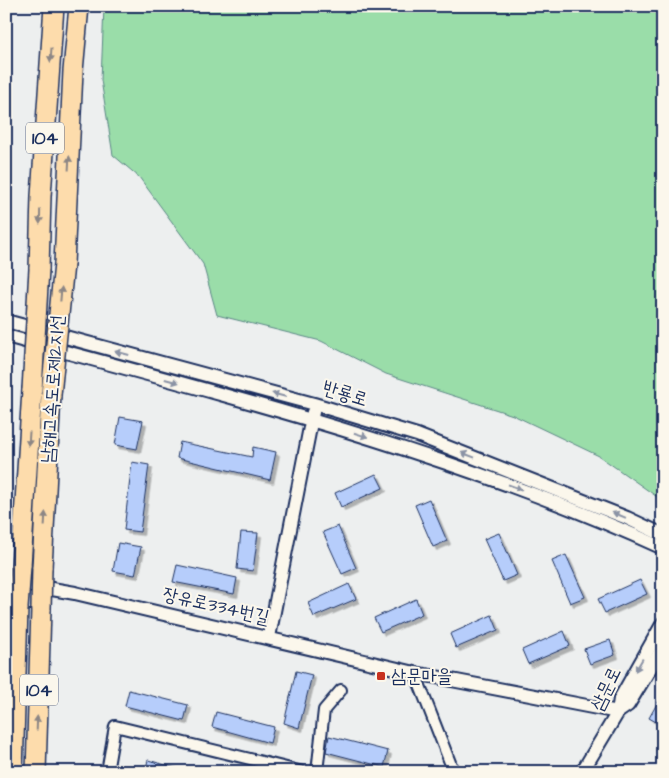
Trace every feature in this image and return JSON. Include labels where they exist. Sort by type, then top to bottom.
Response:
[{"type":"highway","name":"남해고속도로제2지선","points":[[13,772],[18,608],[39,269],[41,196],[54,6]]},
{"type":"highway","name":"남해고속도로제2지선","points":[[36,772],[42,568],[51,395],[64,264],[73,71],[79,6]]},
{"type":"highway","points":[[6,772],[15,712]]},
{"type":"street","name":"반룡로","points":[[6,321],[314,404],[417,436],[540,483],[663,535]]},
{"type":"street","name":"반룡로","points":[[6,336],[311,418],[514,487],[663,548]]},
{"type":"street","points":[[269,637],[314,404]]},
{"type":"street","name":"장유로334번길","points":[[6,582],[75,593],[269,637],[415,673],[623,708]]},
{"type":"street","name":"삼문로","points":[[623,708],[620,698],[663,623]]},
{"type":"street","name":"삼문로","points":[[582,772],[663,647]]},
{"type":"street","points":[[415,673],[453,771]]},
{"type":"street","points":[[317,772],[324,710],[341,690]]},
{"type":"street","points":[[107,772],[114,726],[303,772]]},
{"type":"green space","points":[[104,6],[663,6],[663,501],[599,456],[513,415],[386,374],[321,341],[217,315],[203,264],[139,177],[113,155],[101,80]]},
{"type":"building","points":[[120,417],[143,421],[137,449],[115,445]]},
{"type":"building","points":[[180,442],[252,457],[253,447],[276,452],[270,480],[177,458]]},
{"type":"building","points":[[132,462],[149,465],[140,532],[124,530]]},
{"type":"building","points":[[376,474],[383,488],[341,507],[335,493]]},
{"type":"building","points":[[429,499],[447,541],[433,547],[415,505]]},
{"type":"building","points":[[338,526],[356,568],[342,574],[323,532]]},
{"type":"building","points":[[241,532],[258,533],[253,571],[237,569]]},
{"type":"building","points":[[499,533],[517,575],[503,581],[484,539]]},
{"type":"building","points":[[118,543],[141,547],[135,575],[113,571]]},
{"type":"building","points":[[566,555],[585,597],[570,603],[552,561]]},
{"type":"building","points":[[177,565],[237,578],[234,594],[173,582]]},
{"type":"building","points":[[640,580],[647,594],[605,613],[598,599]]},
{"type":"building","points":[[349,584],[356,599],[314,617],[308,603]]},
{"type":"building","points":[[416,599],[422,614],[381,632],[374,618]]},
{"type":"building","points":[[492,615],[498,630],[456,648],[450,634]]},
{"type":"building","points":[[564,631],[570,646],[528,664],[522,650]]},
{"type":"building","points":[[610,640],[615,655],[590,664],[584,649]]},
{"type":"building","points":[[296,671],[312,675],[299,728],[284,723]]},
{"type":"building","points":[[129,690],[188,705],[184,721],[125,706]]},
{"type":"building","points":[[663,693],[663,726],[649,718]]},
{"type":"building","points":[[216,712],[274,727],[270,743],[212,727]]},
{"type":"building","points":[[329,736],[388,751],[384,767],[326,752]]},
{"type":"building","points":[[148,760],[183,770],[183,772],[145,772]]},
{"type":"place","name":"삼문마을","points":[[381,676]]}]
